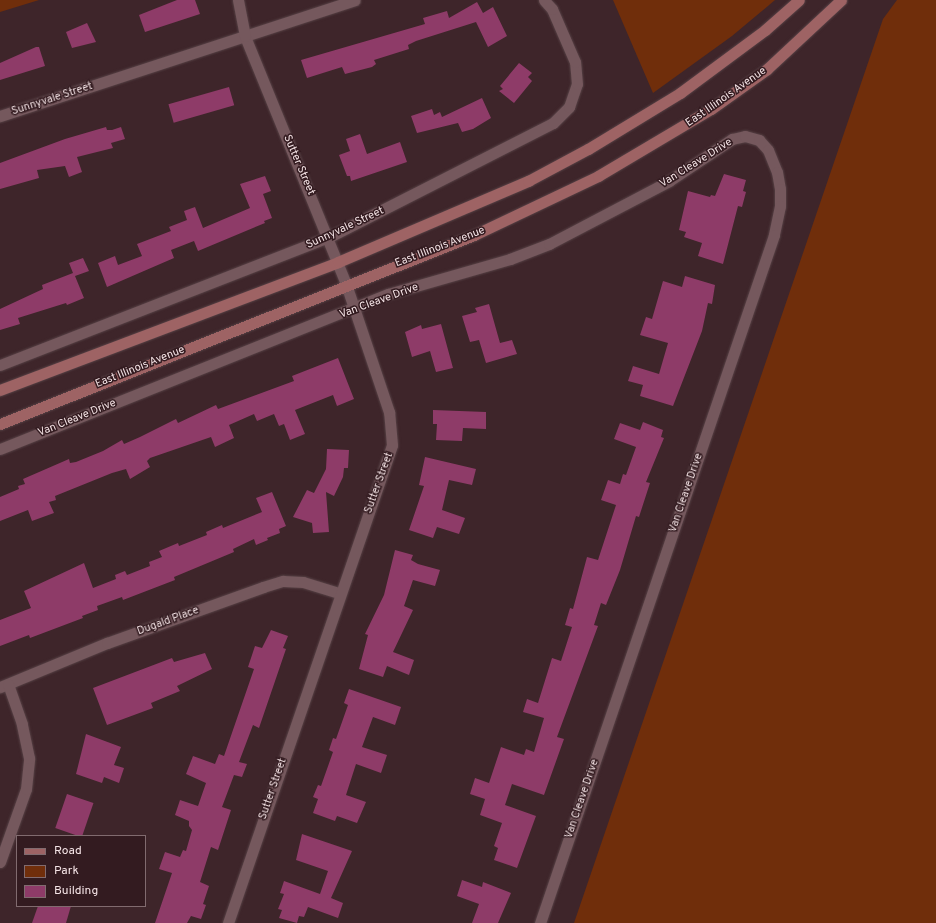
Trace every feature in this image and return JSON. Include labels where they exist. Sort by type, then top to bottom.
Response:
[{"type":"main road","points":[[0,390],[338,262],[528,181],[588,149],[680,94],[765,30],[798,0]]},
{"type":"main road","name":"East Illinois Avenue","points":[[0,424],[346,284],[474,235],[598,176],[670,136],[767,69],[841,0]]},
{"type":"street","name":"Sutter Street","points":[[228,923],[392,445],[389,412],[355,309],[329,237],[245,36],[238,0]]},
{"type":"street","name":"Sunnyvale Street","points":[[0,116],[355,0]]},
{"type":"street","name":"Sunnyvale Street","points":[[0,365],[329,237],[553,123],[569,107],[577,84],[575,62],[552,9],[544,0]]},
{"type":"street","name":"Van Cleave Drive","points":[[0,448],[355,309],[388,294],[510,259],[549,244],[669,181],[732,139],[745,136],[759,140],[768,150],[777,172],[780,206],[774,235],[540,923]]},
{"type":"street","name":"Dugald Place","points":[[4,685],[107,643],[283,581],[303,582],[340,593]]},
{"type":"street","points":[[0,862],[26,789],[29,758],[22,724],[4,685]]},
{"type":"green space","points":[[0,0],[39,0],[0,12]]},
{"type":"green space","points":[[613,0],[775,0],[732,36],[653,93]]},
{"type":"green space","points":[[897,0],[936,0],[936,923],[574,923],[883,19]]},
{"type":"building","points":[[177,0],[195,0],[200,14],[145,32],[139,15]]},
{"type":"building","points":[[477,2],[483,13],[493,7],[507,36],[488,47],[476,22],[416,41],[408,45],[409,49],[374,60],[376,64],[372,67],[345,74],[342,67],[307,78],[301,60],[425,24],[423,18],[447,11],[449,18]]},
{"type":"building","points":[[87,23],[96,42],[72,48],[66,32]]},
{"type":"building","points":[[39,47],[45,66],[0,80],[0,63]]},
{"type":"building","points":[[519,63],[532,73],[528,77],[532,81],[514,103],[499,91],[503,89],[500,86]]},
{"type":"building","points":[[229,87],[234,105],[174,123],[168,104]]},
{"type":"building","points":[[482,98],[491,118],[473,129],[462,132],[458,123],[417,133],[411,116],[432,109],[434,115],[440,112],[442,117]]},
{"type":"building","points":[[106,127],[107,130],[112,130],[121,127],[125,139],[111,143],[113,148],[77,157],[82,172],[69,177],[65,166],[37,170],[39,178],[0,189],[0,163],[65,139]]},
{"type":"building","points":[[360,134],[367,154],[400,142],[407,162],[351,181],[350,176],[347,176],[339,155],[350,151],[346,139]]},
{"type":"building","points":[[724,174],[746,180],[743,191],[746,192],[742,207],[738,206],[723,264],[698,256],[702,243],[684,237],[686,232],[679,230],[688,191],[710,197],[711,195],[715,196]]},
{"type":"building","points":[[265,176],[271,191],[263,194],[272,218],[264,221],[265,223],[198,251],[194,241],[171,250],[174,258],[107,287],[98,263],[115,256],[118,265],[142,256],[137,244],[171,231],[169,227],[187,220],[184,211],[195,207],[203,228],[250,208],[240,184]]},
{"type":"building","points":[[83,258],[89,271],[75,276],[84,298],[67,305],[66,303],[18,318],[20,324],[0,330],[0,309],[43,289],[42,285],[73,273],[69,263]]},
{"type":"building","points":[[685,276],[715,285],[712,304],[708,303],[702,331],[673,406],[640,396],[643,385],[628,381],[633,366],[659,374],[668,343],[640,335],[646,317],[652,319],[663,281],[682,287]]},
{"type":"building","points":[[489,304],[500,343],[512,340],[517,354],[486,363],[479,340],[470,342],[462,316],[477,312],[475,308]]},
{"type":"building","points":[[441,324],[453,368],[436,372],[430,351],[412,357],[405,332],[421,325],[422,329]]},
{"type":"building","points":[[338,358],[354,399],[337,406],[333,395],[295,410],[305,434],[290,440],[284,424],[279,426],[274,414],[257,421],[254,414],[229,425],[234,438],[215,447],[211,437],[150,458],[147,461],[150,467],[130,479],[126,469],[112,473],[55,496],[56,500],[49,502],[54,513],[32,521],[28,510],[0,521],[0,497],[19,489],[18,486],[25,484],[23,479],[69,459],[70,463],[76,462],[103,451],[122,440],[124,444],[176,419],[178,423],[216,405],[218,409],[294,381],[292,376]]},
{"type":"building","points":[[433,410],[486,412],[486,429],[463,428],[462,441],[436,440],[437,424],[433,424]]},
{"type":"building","points":[[643,422],[663,430],[661,437],[664,438],[646,482],[650,483],[639,517],[636,516],[620,570],[606,605],[601,603],[594,625],[598,626],[557,737],[564,739],[544,795],[512,784],[505,805],[536,816],[517,868],[494,860],[498,848],[494,846],[502,823],[480,815],[485,799],[470,794],[475,778],[489,783],[501,747],[524,755],[526,749],[534,752],[544,718],[523,712],[527,699],[538,703],[552,658],[561,661],[572,627],[565,625],[570,608],[573,609],[587,557],[598,560],[616,505],[601,500],[608,480],[620,484],[623,474],[626,475],[636,447],[614,439],[620,423],[640,430]]},
{"type":"building","points":[[327,449],[349,450],[348,468],[344,468],[343,477],[334,496],[326,492],[329,532],[313,533],[312,523],[293,517],[307,490],[314,493],[326,469]]},
{"type":"building","points":[[425,457],[476,469],[472,485],[449,480],[442,510],[465,518],[459,534],[437,527],[433,538],[409,530],[424,486],[419,485]]},
{"type":"building","points":[[272,492],[286,526],[279,529],[280,533],[267,538],[268,540],[256,545],[254,539],[233,549],[234,552],[174,577],[175,580],[123,600],[122,597],[97,606],[98,610],[82,616],[83,618],[30,638],[29,635],[0,646],[0,620],[31,608],[24,591],[84,563],[93,588],[116,579],[115,575],[125,571],[127,575],[150,566],[149,562],[162,557],[159,551],[178,543],[179,546],[207,535],[206,532],[222,525],[223,528],[262,512],[256,498]]},
{"type":"building","points":[[395,550],[413,555],[411,560],[418,564],[440,570],[435,586],[413,580],[404,606],[413,610],[393,652],[414,660],[409,675],[387,666],[383,677],[359,669],[368,635],[365,634],[384,595]]},
{"type":"building","points":[[271,630],[288,636],[283,648],[286,649],[259,728],[253,725],[239,762],[247,764],[242,777],[234,775],[222,807],[231,810],[218,850],[211,847],[200,882],[209,886],[203,904],[206,905],[201,919],[191,916],[187,923],[155,923],[172,873],[159,869],[165,852],[180,857],[183,850],[186,851],[192,830],[189,826],[189,821],[175,815],[180,800],[198,806],[206,783],[186,774],[193,756],[215,764],[219,754],[224,756],[254,669],[248,667],[255,646],[262,648]]},
{"type":"building","points":[[205,653],[212,669],[177,686],[180,691],[151,703],[153,708],[107,725],[93,688],[172,658],[174,662]]},
{"type":"building","points":[[349,689],[401,707],[395,725],[373,717],[362,747],[387,755],[381,773],[356,764],[346,795],[366,802],[357,823],[337,816],[335,821],[313,813],[318,799],[313,797],[318,785],[321,786],[333,752],[329,750],[333,738],[336,739],[348,705],[344,703]]},
{"type":"building","points":[[86,734],[121,747],[114,765],[124,768],[119,783],[104,777],[102,783],[76,774]]},
{"type":"building","points":[[67,794],[93,803],[82,835],[75,835],[55,828]]},
{"type":"building","points":[[302,834],[352,851],[331,898],[343,903],[338,918],[308,907],[304,917],[299,916],[297,923],[279,918],[282,910],[278,909],[284,894],[280,893],[284,881],[320,894],[328,871],[296,860]]},
{"type":"building","points":[[462,880],[482,887],[483,882],[511,893],[498,923],[472,923],[479,904],[457,896]]},
{"type":"building","points":[[38,907],[71,907],[66,923],[32,923]]}]
